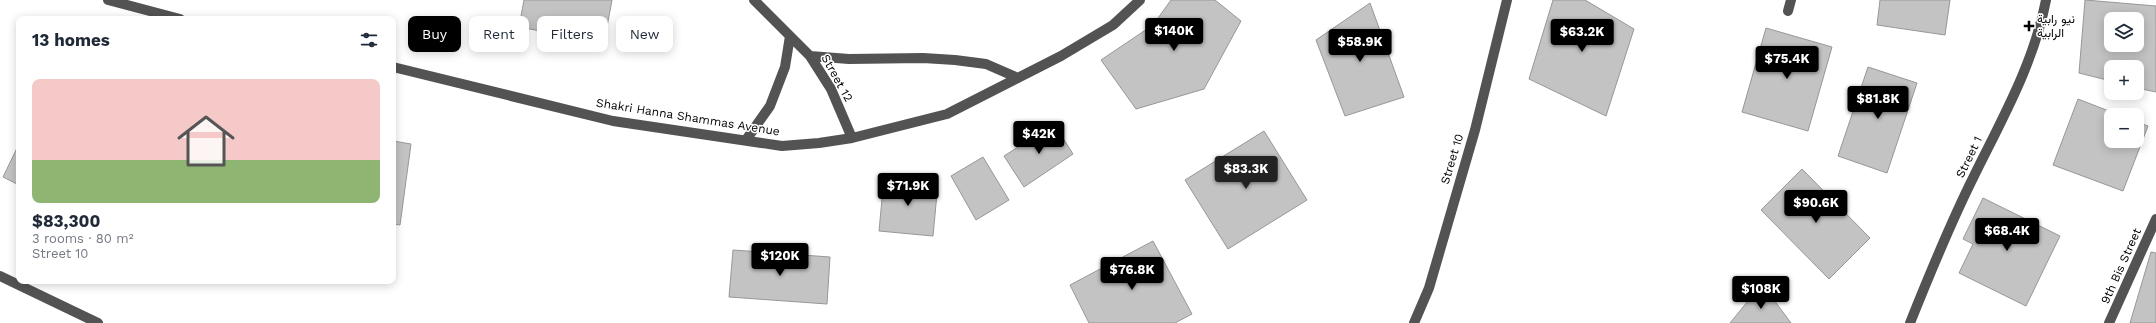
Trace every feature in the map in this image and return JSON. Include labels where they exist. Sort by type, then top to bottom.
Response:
[{"type":"street","points":[[108,0],[169,16]]},
{"type":"street","name":"Street 12","points":[[754,0],[810,56],[831,89],[852,138]]},
{"type":"street","name":"Shakri Hanna Shammas Avenue","points":[[396,68],[613,121],[782,146],[852,138],[947,114],[1018,78],[1114,25],[1140,0]]},
{"type":"street","name":"Street 10","points":[[1414,323],[1429,288],[1475,130],[1507,0]]},
{"type":"street","points":[[1788,11],[1791,0]]},
{"type":"street","name":"Street 1","points":[[1910,323],[1941,246],[2024,71],[2043,16],[2046,0]]},
{"type":"street","points":[[746,140],[770,106],[785,67],[790,36]]},
{"type":"street","points":[[810,56],[849,59],[923,58],[955,60],[986,64],[1018,78]]},
{"type":"street","name":"9th Bis Street","points":[[2109,323],[2156,219]]},
{"type":"street","points":[[0,276],[16,284]]},
{"type":"street","points":[[17,284],[98,323]]},
{"type":"building","points":[[524,0],[612,0],[608,22],[608,16],[537,16],[537,30],[529,29],[529,16],[521,16]]},
{"type":"building","points":[[1171,0],[1215,0],[1241,21],[1204,89],[1136,109],[1101,60],[1153,25]]},
{"type":"building","points":[[1553,0],[1585,0],[1634,29],[1606,116],[1529,79]]},
{"type":"building","points":[[1880,0],[1950,0],[1945,35],[1877,25]]},
{"type":"building","points":[[2085,0],[2156,6],[2156,92],[2144,89],[2144,60],[2104,60],[2104,79],[2079,73]]},
{"type":"building","points":[[1370,3],[1404,97],[1345,116],[1316,40]]},
{"type":"building","points":[[1766,28],[1832,47],[1808,131],[1742,112]]},
{"type":"building","points":[[1868,67],[1917,83],[1887,173],[1838,156]]},
{"type":"building","points":[[2078,99],[2104,109],[2104,148],[2140,148],[2123,191],[2053,165]]},
{"type":"building","points":[[1054,124],[1073,154],[1024,187],[1004,156]]},
{"type":"building","points":[[2144,125],[2148,126],[2144,136]]},
{"type":"building","points":[[1264,131],[1307,200],[1228,249],[1185,180]]},
{"type":"building","points":[[396,142],[411,144],[400,225],[396,224]]},
{"type":"building","points":[[16,150],[16,184],[3,177]]},
{"type":"building","points":[[983,157],[1009,200],[976,220],[951,176]]},
{"type":"building","points":[[1802,169],[1870,238],[1829,279],[1761,210]]},
{"type":"building","points":[[884,178],[938,183],[933,236],[879,231]]},
{"type":"building","points":[[1983,198],[2060,236],[2026,306],[1959,273],[1973,244],[1963,239]]},
{"type":"building","points":[[1153,241],[1192,314],[1175,323],[1089,323],[1070,285]]},
{"type":"building","points":[[733,250],[830,257],[827,304],[729,297]]},
{"type":"building","points":[[2151,252],[2156,253],[2156,323],[2130,323]]},
{"type":"building","points":[[1762,284],[1791,323],[1730,323]]},
{"type":"place","name":"نيو رابية الرابية","points":[[2029,26]]}]
